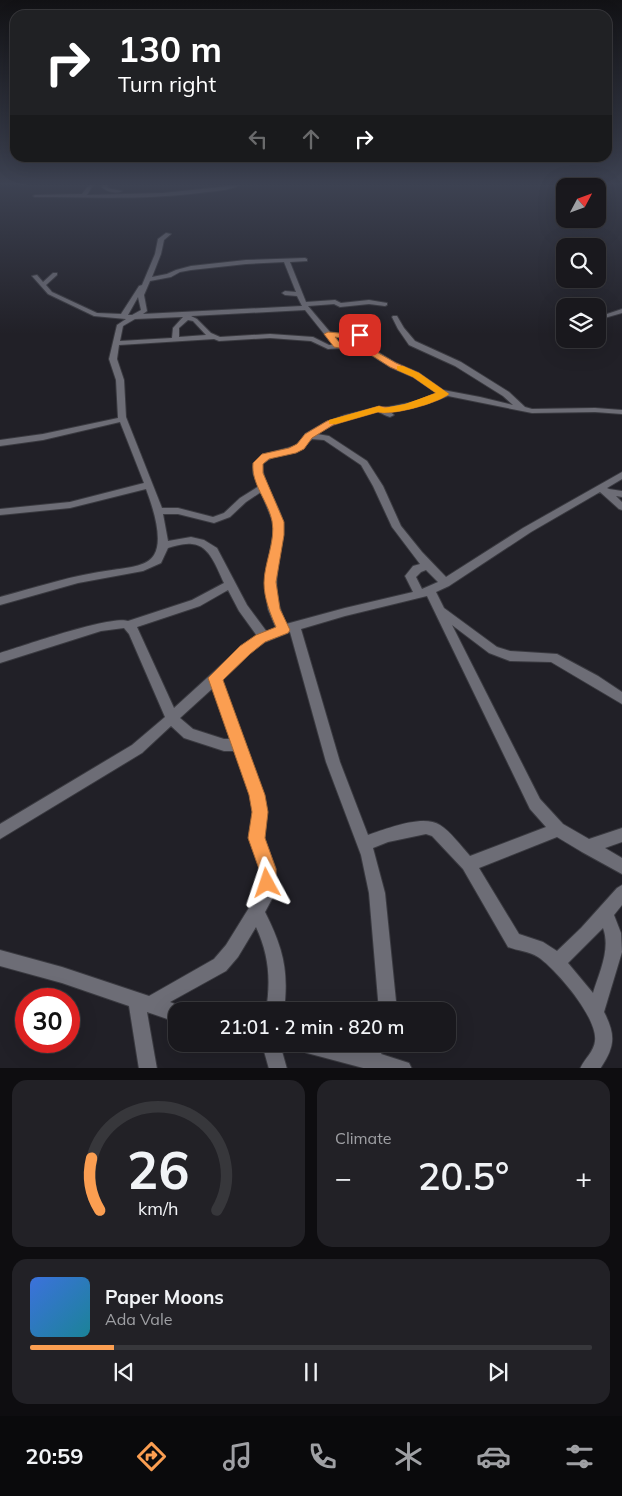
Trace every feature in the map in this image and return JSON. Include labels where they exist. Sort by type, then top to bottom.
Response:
[{"type":"street","points":[[0,600],[69,581],[144,566],[159,558],[164,545],[163,532],[143,466],[122,419],[119,402],[120,378],[113,360],[120,325],[144,311],[141,295],[158,254],[161,239],[167,235]]},
{"type":"street","points":[[286,260],[305,306],[340,347]]},
{"type":"street","points":[[123,317],[140,288],[147,281],[169,276],[183,269],[305,260]]},
{"type":"street","points":[[43,285],[55,274]]},
{"type":"street","points":[[35,276],[47,290],[64,301],[96,316],[185,316],[335,302],[340,305],[369,302],[385,304]]},
{"type":"street","points":[[285,292],[300,294]]},
{"type":"street","points":[[606,316],[622,311]]},
{"type":"street","points":[[185,316],[195,320],[214,337]]},
{"type":"street","points":[[175,340],[176,328],[185,316]]},
{"type":"street","points":[[395,316],[401,329],[412,343],[458,364],[506,394],[522,410]]},
{"type":"street","points":[[328,334],[349,337],[369,331]]},
{"type":"street","points":[[117,343],[214,337],[224,340],[270,336],[313,339],[328,347],[370,351],[393,365],[416,375],[444,394],[480,399],[522,410],[542,412],[595,410],[622,412]]},
{"type":"street","points":[[387,1002],[377,893],[364,844],[333,762],[289,628],[274,609],[270,582],[278,535],[278,522],[258,473],[258,463],[261,459],[272,454],[292,451],[300,446],[308,436],[330,423],[375,410],[387,413],[444,394]]},
{"type":"street","points":[[0,443],[43,437],[122,419]]},
{"type":"street","points":[[308,436],[326,438],[364,464],[378,486],[397,526],[427,565],[444,583]]},
{"type":"street","points":[[0,832],[137,749],[172,719],[245,650],[265,637],[289,628],[346,612],[425,593],[528,530],[604,490],[622,476]]},
{"type":"street","points":[[0,512],[70,505],[148,485]]},
{"type":"street","points":[[158,511],[178,511],[214,520],[227,515],[243,500],[263,487]]},
{"type":"street","points":[[604,490],[622,494]]},
{"type":"street","points":[[604,490],[622,507]]},
{"type":"street","points":[[164,545],[179,541],[200,542],[213,551],[243,608],[265,637]]},
{"type":"street","points":[[427,565],[417,569],[410,576],[440,610],[493,650],[510,656],[553,657],[594,680],[622,699]]},
{"type":"street","points":[[128,625],[196,603],[231,584]]},
{"type":"street","points":[[440,610],[535,804],[558,829],[622,866]]},
{"type":"street","points":[[0,658],[101,627],[122,623],[128,625],[134,631],[172,719],[190,734],[224,745],[238,745]]},
{"type":"street","points":[[143,1002],[220,965],[232,951],[265,897],[268,869],[257,838],[260,812],[257,795],[215,678]]},
{"type":"street","points":[[364,844],[388,835],[426,826],[436,830],[468,864],[514,941],[543,951],[577,986],[595,1013],[604,1034],[602,1051],[589,1068]]},
{"type":"street","points":[[468,864],[558,829]]},
{"type":"street","points":[[587,847],[622,835]]},
{"type":"street","points":[[556,963],[587,934],[622,893]]},
{"type":"street","points":[[257,912],[273,945],[279,972],[276,1002]]},
{"type":"street","points":[[595,1013],[614,951],[613,933],[606,913]]},
{"type":"street","points":[[0,958],[62,975],[168,1010]]},
{"type":"street","points":[[143,1002],[148,1068]]},
{"type":"street","points":[[273,1052],[278,1068]]},
{"type":"street","points":[[345,1052],[404,1068]]},
{"type":"slow traffic","points":[[332,422],[379,409],[407,407],[444,394],[416,375],[400,368]]},
{"type":"route","points":[[267,883],[268,869],[256,831],[260,820],[257,795],[215,678],[245,650],[261,639],[284,630],[274,609],[270,582],[278,535],[278,522],[258,473],[258,463],[266,456],[292,451],[305,442],[308,436],[330,423],[379,409],[407,407],[444,394],[416,375],[393,365],[370,351],[360,348],[340,347],[328,334],[344,337],[360,335]]}]
